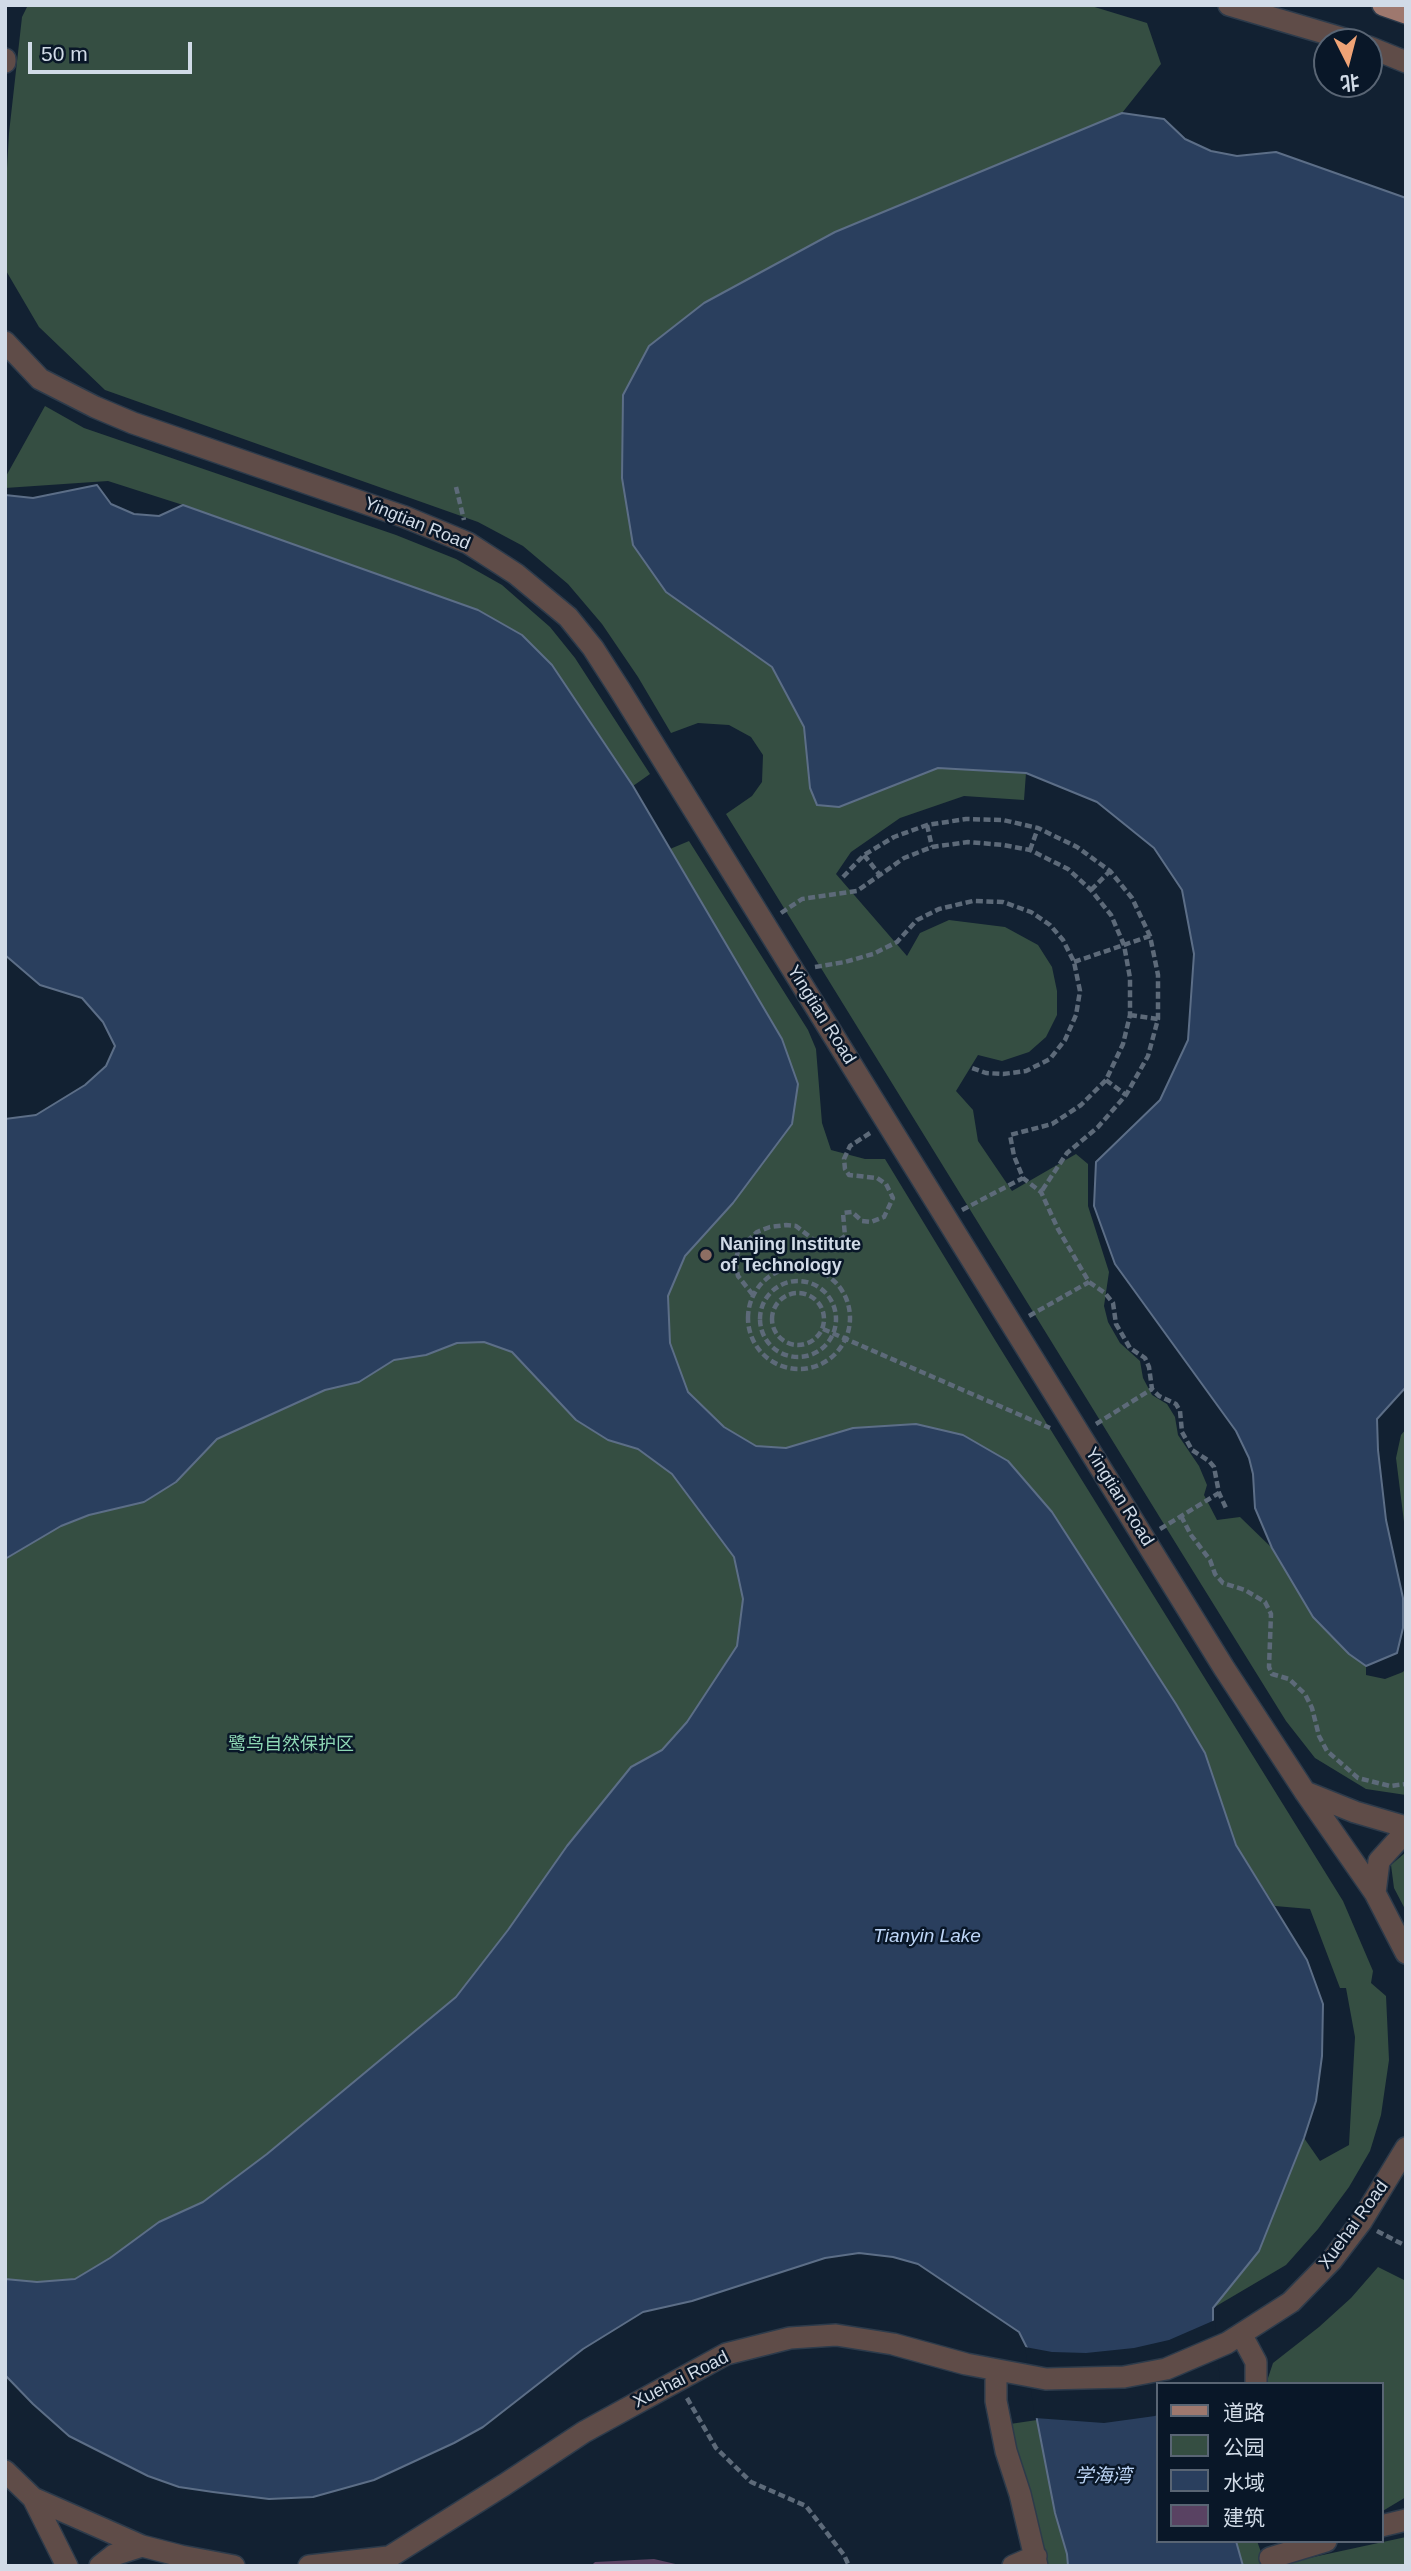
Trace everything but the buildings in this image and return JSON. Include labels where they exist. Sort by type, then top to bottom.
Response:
[{"type":"main road","points":[[1383,5],[1406,13]]},
{"type":"street","points":[[1229,5],[1313,30]]},
{"type":"street","points":[[1383,53],[1406,62]]},
{"type":"street","name":"Yingtian Road","points":[[5,342],[40,379],[94,407],[405,517],[468,543],[516,574],[568,617],[593,648],[701,821],[1224,1668],[1375,1893],[1406,1953]]},
{"type":"street","points":[[1305,1792],[1356,1812],[1406,1827]]},
{"type":"street","points":[[1375,1893],[1379,1861],[1397,1841],[1406,1836]]},
{"type":"street","name":"Xuehai Road","points":[[382,2561],[584,2432],[676,2380],[726,2354],[790,2338],[836,2335],[893,2344],[996,2371],[1046,2379],[1124,2377],[1166,2369],[1234,2339],[1291,2302],[1332,2260],[1361,2222],[1406,2148]]},
{"type":"street","points":[[1234,2339],[1256,2361],[1256,2382]]},
{"type":"street","points":[[996,2371],[996,2401],[1006,2451],[1036,2561],[1013,2566]]},
{"type":"street","points":[[5,2471],[33,2498],[67,2566]]},
{"type":"street","points":[[33,2498],[142,2546],[234,2566]]},
{"type":"street","points":[[1383,2526],[1406,2520]]},
{"type":"street","points":[[1271,2555],[1318,2543]]},
{"type":"street","points":[[100,2566],[114,2554],[142,2546]]},
{"type":"street","points":[[309,2566],[382,2561]]},
{"type":"path","points":[[456,487],[459,508],[466,524]]},
{"type":"path","points":[[844,877],[864,855],[894,837],[927,825],[966,819],[1003,820],[1038,828],[1077,847],[1110,872],[1132,898],[1150,936],[1158,975],[1158,1019],[1148,1056],[1126,1095],[1098,1127],[1067,1153],[1041,1192]]},
{"type":"path","points":[[927,825],[932,847]]},
{"type":"path","points":[[1030,850],[1038,828]]},
{"type":"path","points":[[778,915],[802,899],[858,891],[904,858],[932,847],[968,842],[1030,850],[1068,869],[1091,890],[1111,915],[1124,945],[1130,978],[1130,1015],[1123,1044],[1106,1080],[1081,1105],[1052,1124],[1010,1135],[1014,1156],[1023,1178],[1041,1192],[1058,1229],[1089,1282],[1105,1293],[1113,1303],[1116,1324],[1130,1348],[1145,1358],[1152,1389],[1159,1396],[1176,1404],[1180,1411],[1182,1432],[1192,1450],[1214,1467],[1219,1493],[1226,1508]]},
{"type":"path","points":[[864,855],[879,874]]},
{"type":"path","points":[[1091,890],[1110,872]]},
{"type":"path","points":[[811,968],[873,954],[897,942],[917,920],[939,908],[973,901],[1003,902],[1031,912],[1051,925],[1063,940],[1074,962],[1080,991],[1076,1015],[1065,1040],[1049,1059],[1026,1071],[986,1073],[969,1066]]},
{"type":"path","points":[[1074,962],[1150,936]]},
{"type":"path","points":[[1130,1015],[1158,1019]]},
{"type":"path","points":[[1106,1080],[1126,1095]]},
{"type":"path","points":[[753,1295],[738,1276],[735,1261],[738,1249],[757,1232],[770,1227],[796,1226],[819,1244],[834,1244],[845,1236],[844,1213],[852,1212],[862,1221],[871,1222],[884,1217],[893,1198],[891,1190],[877,1178],[849,1175],[844,1159],[849,1146],[876,1129]]},
{"type":"path","points":[[961,1211],[1023,1178]]},
{"type":"path","points":[[796,1267],[813,1269],[829,1277],[841,1289],[848,1305],[850,1323],[845,1340],[836,1353],[816,1365],[792,1368],[776,1364],[758,1348],[748,1326],[748,1310],[753,1295],[764,1281],[779,1271],[796,1267]]},
{"type":"path","points":[[789,1281],[810,1283],[828,1294],[835,1307],[837,1320],[834,1334],[826,1346],[814,1354],[786,1356],[773,1349],[764,1338],[760,1310],[766,1297],[776,1287],[789,1281]]},
{"type":"path","points":[[1027,1317],[1089,1282]]},
{"type":"path","points":[[794,1293],[805,1294],[815,1299],[822,1307],[825,1318],[823,1329],[817,1338],[808,1344],[797,1346],[786,1343],[778,1336],[772,1315],[776,1305],[784,1297],[794,1293]]},
{"type":"path","points":[[823,1329],[1054,1429]]},
{"type":"path","points":[[1094,1426],[1152,1389]]},
{"type":"path","points":[[1159,1530],[1219,1493]]},
{"type":"path","points":[[1181,1516],[1223,1583],[1245,1590],[1265,1602],[1271,1614],[1269,1667],[1272,1674],[1289,1679],[1305,1694],[1327,1751],[1358,1778],[1390,1786],[1406,1784]]},
{"type":"path","points":[[1361,2222],[1406,2246]]},
{"type":"path","points":[[676,2380],[716,2448],[751,2482],[806,2506],[844,2555],[849,2566]]},
{"type":"green space","points":[[28,5],[1088,5],[1147,23],[1161,64],[1122,113],[835,232],[704,303],[623,395],[622,478],[633,545],[666,592],[772,667],[804,727],[810,788],[891,785],[938,768],[1026,773],[1024,800],[964,796],[900,818],[851,852],[836,874],[907,956],[920,933],[949,920],[1005,927],[1038,945],[1052,967],[1057,991],[1057,1015],[1046,1037],[1029,1052],[1002,1061],[978,1055],[956,1091],[973,1110],[978,1141],[1012,1191],[1076,1154],[1088,1164],[1088,1206],[1109,1272],[1104,1306],[1108,1322],[1120,1343],[1140,1361],[1143,1378],[1152,1395],[1167,1404],[1175,1417],[1178,1435],[1199,1466],[1207,1485],[1204,1495],[1217,1520],[1240,1517],[1273,1549],[1366,1665],[1366,1675],[1385,1679],[1403,1672],[1406,1668],[1406,1795],[1366,1789],[1315,1758],[1286,1721],[1183,1555],[726,814],[752,796],[762,782],[763,755],[751,737],[729,725],[698,723],[671,733],[602,624],[568,584],[523,546],[478,522],[105,390],[39,327],[5,269],[9,133],[22,17]]},
{"type":"green space","points":[[45,406],[84,428],[396,535],[456,559],[502,585],[550,627],[575,658],[650,774],[633,786],[552,665],[478,610],[108,481],[5,488],[5,478]]},
{"type":"green space","points":[[689,841],[808,1030],[816,1049],[822,1123],[831,1150],[865,1159],[885,1159],[1343,1901],[1373,1971],[1371,1983],[1386,1996],[1389,2060],[1381,2115],[1370,2151],[1349,2187],[1318,2229],[1286,2265],[1213,2308],[1259,2251],[1304,2138],[1320,2161],[1349,2145],[1355,2037],[1346,1988],[1340,1988],[1310,1909],[1275,1906],[1236,1845],[1205,1753],[1052,1512],[853,1428],[786,1448],[755,1446],[724,1427],[688,1392],[670,1343],[668,1296],[685,1256],[733,1203],[798,1084],[782,1039],[670,849]]},
{"type":"green space","name":"鹭鸟自然保护区","points":[[484,1342],[512,1352],[576,1420],[608,1440],[638,1449],[672,1474],[734,1557],[743,1599],[737,1646],[687,1722],[662,1750],[631,1767],[567,1846],[508,1930],[456,1997],[267,2154],[203,2202],[159,2222],[110,2258],[75,2279],[37,2282],[5,2279],[5,1559],[61,1526],[176,1482],[216,1439],[325,1390],[359,1382],[394,1360],[426,1355],[457,1343]]},
{"type":"green space","points":[[1406,1429],[1406,1538],[1396,1458],[1401,1435]]},
{"type":"green space","points":[[1406,1852],[1406,1911],[1394,1888],[1391,1865]]},
{"type":"green space","points":[[1378,2267],[1406,2281],[1406,2497],[1383,2511],[1383,2382],[1267,2382],[1273,2363],[1351,2298]]},
{"type":"green space","points":[[1037,2420],[1068,2566],[1043,2566],[1009,2439],[1010,2424]]},
{"type":"green space","points":[[1406,2537],[1406,2566],[1287,2566],[1295,2561]]},
{"type":"green space","points":[[1237,2543],[1258,2543],[1266,2566],[1243,2566]]},
{"type":"water","points":[[1122,113],[1164,119],[1185,139],[1211,151],[1237,156],[1276,152],[1406,198],[1406,1387],[1377,1419],[1386,1520],[1403,1598],[1403,1628],[1397,1653],[1366,1666],[1349,1654],[1313,1617],[1272,1548],[1255,1508],[1249,1458],[1236,1431],[1115,1264],[1094,1206],[1096,1162],[1160,1100],[1188,1040],[1194,954],[1182,890],[1154,848],[1097,802],[1026,773],[938,768],[839,807],[817,805],[810,788],[804,727],[772,667],[666,592],[633,545],[622,478],[623,395],[649,346],[704,303],[835,232]]},
{"type":"water","name":"Tianyin Lake","points":[[97,485],[111,504],[134,514],[159,516],[183,505],[478,610],[522,635],[552,665],[633,786],[782,1039],[798,1084],[792,1124],[733,1203],[685,1256],[668,1296],[670,1343],[688,1392],[724,1427],[756,1446],[786,1448],[853,1428],[916,1424],[963,1435],[1008,1461],[1052,1512],[1205,1753],[1236,1845],[1307,1960],[1323,2004],[1322,2056],[1316,2101],[1259,2251],[1213,2308],[1213,2359],[1156,2382],[1156,2543],[1237,2543],[1243,2566],[1068,2566],[1037,2420],[1029,2352],[1019,2332],[918,2264],[893,2257],[859,2253],[825,2258],[692,2301],[643,2312],[583,2349],[483,2427],[374,2480],[313,2497],[269,2499],[213,2492],[179,2487],[148,2476],[69,2436],[5,2375],[5,2279],[37,2282],[75,2279],[110,2258],[159,2222],[203,2202],[267,2154],[456,1997],[508,1930],[567,1846],[631,1767],[662,1750],[687,1722],[737,1646],[743,1599],[734,1557],[672,1474],[638,1449],[608,1440],[576,1420],[512,1352],[484,1342],[457,1343],[426,1355],[394,1360],[359,1382],[325,1390],[217,1439],[176,1482],[144,1502],[89,1515],[61,1526],[5,1559],[5,1119],[36,1115],[85,1085],[106,1066],[115,1046],[103,1022],[82,998],[40,985],[5,955],[5,495],[33,498]]},
{"type":"pier","points":[[1215,2320],[1220,2382],[1156,2382],[1155,2416],[1104,2423],[1035,2418],[1025,2347],[1052,2352],[1086,2353],[1134,2348],[1169,2340]]},
{"type":"place","name":"Nanjing Institute of Technology","points":[[706,1255]]},
{"type":"water label","name":"学海湾","points":[[1103,2477]]}]
